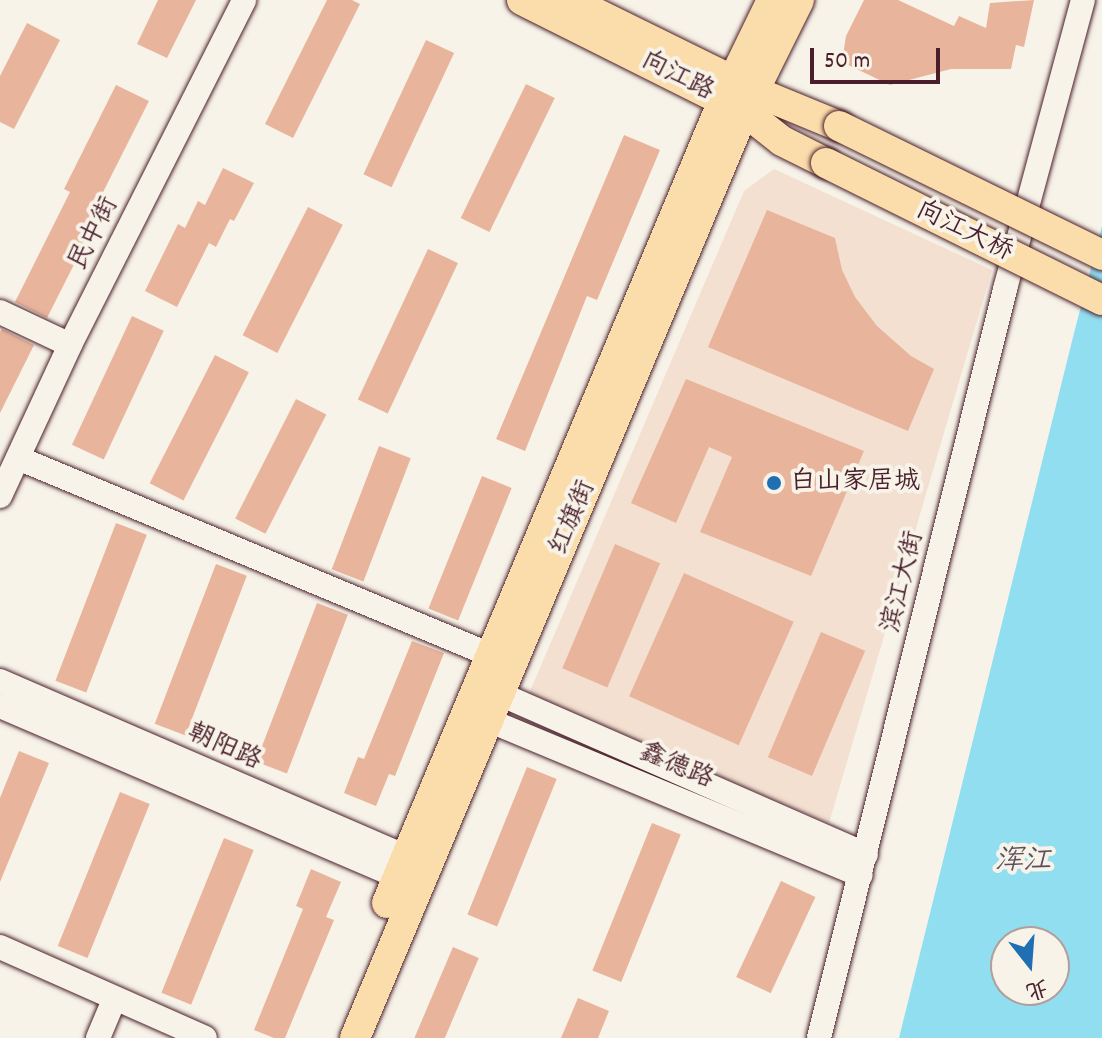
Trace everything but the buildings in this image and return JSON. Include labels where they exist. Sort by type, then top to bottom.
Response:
[{"type":"main road","name":"向江路","points":[[522,0],[739,96],[839,126]]},
{"type":"main road","name":"向江路","points":[[569,0],[739,96],[782,141],[826,163]]},
{"type":"main road","points":[[332,1038],[412,871],[485,703],[493,656],[739,96],[772,0]]},
{"type":"main road","name":"红旗街","points":[[485,703],[739,96],[799,0]]},
{"type":"main road","name":"向江大桥","points":[[839,126],[1102,255]]},
{"type":"main road","name":"向江大桥","points":[[826,163],[1102,300]]},
{"type":"main road","points":[[355,1038],[412,871]]},
{"type":"street","name":"民中街","points":[[2,488],[70,345],[244,0]]},
{"type":"street","name":"滨江大街","points":[[819,1038],[1005,289],[1083,0]]},
{"type":"street","points":[[0,312],[70,345]]},
{"type":"street","points":[[18,458],[493,656]]},
{"type":"street","name":"朝阳路","points":[[0,681],[412,871]]},
{"type":"street","name":"鑫德路","points":[[485,703],[863,865]]},
{"type":"street","name":"朝阳路","points":[[0,706],[412,871]]},
{"type":"street","points":[[0,947],[205,1038]]},
{"type":"street","points":[[98,1038],[114,1000]]},
{"type":"shaded area","name":"白山家居城","points":[[774,169],[992,270],[829,823],[528,696],[744,191]]},
{"type":"water","name":"浑江","points":[[1102,226],[1102,1038],[899,1038],[1074,333]]},
{"type":"place","name":"白山家居城","points":[[774,483]]}]
